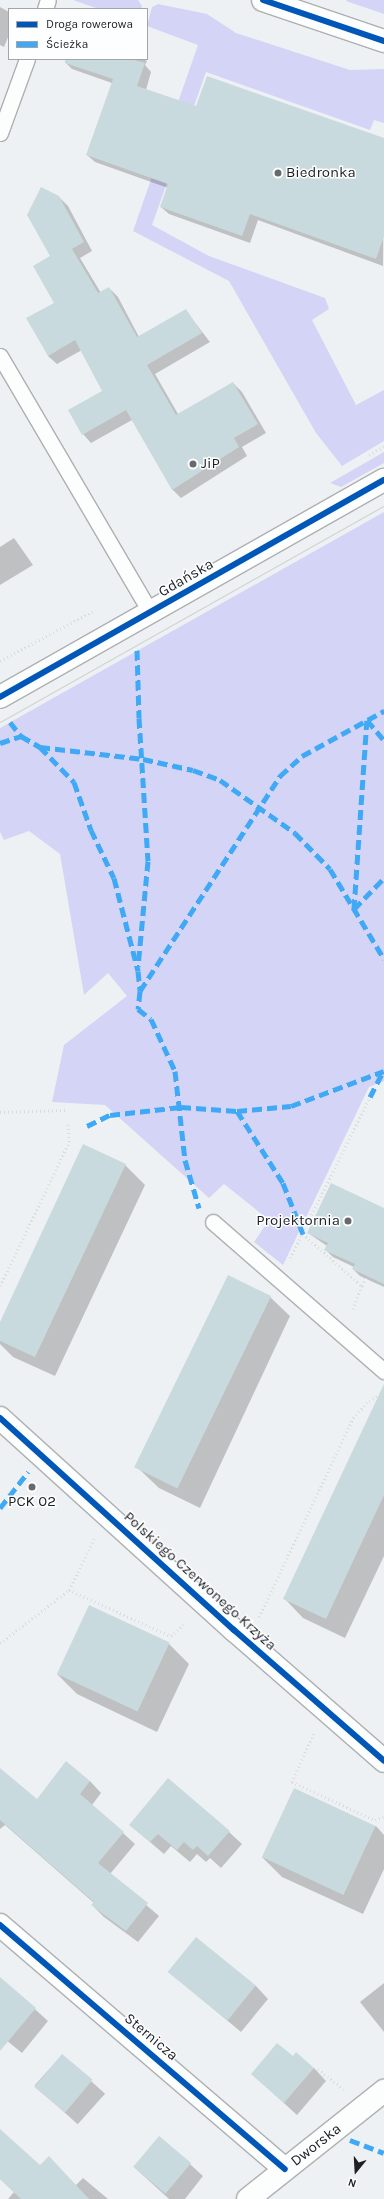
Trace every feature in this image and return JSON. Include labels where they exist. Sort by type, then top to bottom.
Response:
[{"type":"street","points":[[263,0],[384,41]]},
{"type":"street","name":"Gdańska","points":[[0,697],[384,480]]},
{"type":"street","name":"Polskiego Czerwonego Krzyża","points":[[0,1418],[234,1630],[384,1761]]},
{"type":"street","name":"Sternicza","points":[[0,1925],[285,2169]]},
{"type":"street","name":"Dworska","points":[[248,2199],[384,2091]]},
{"type":"lane","points":[[0,133],[27,60]]},
{"type":"lane","points":[[0,356],[151,613]]},
{"type":"lane","points":[[213,1222],[342,1336],[384,1371]]},
{"type":"path","points":[[279,1280],[370,1097]]},
{"type":"path","points":[[0,1112],[68,1110]]},
{"type":"path","points":[[0,1286],[69,1142],[68,1125]]},
{"type":"path","points":[[302,1234],[362,1286]]},
{"type":"path","points":[[342,1336],[366,1276]]},
{"type":"path","points":[[256,1625],[353,1418],[369,1401],[383,1393]]},
{"type":"path","points":[[0,1643],[69,1590],[96,1534]]},
{"type":"path","points":[[69,1590],[171,1636],[190,1619]]},
{"type":"path","points":[[317,1728],[292,1782],[375,1820],[384,1816]]},
{"type":"path","points":[[318,2069],[347,2092]]},
{"type":"shaded area","points":[[73,0],[138,0],[142,6],[141,8],[96,8]]},
{"type":"shaded area","points":[[384,0],[384,14],[346,1]]},
{"type":"shaded area","points":[[158,4],[207,14],[236,33],[350,70],[384,69],[384,123],[374,120],[370,130],[206,72],[152,225],[209,256],[325,298],[329,309],[312,320],[356,405],[384,390],[384,441],[342,466],[316,433],[229,281],[133,231],[198,45],[148,26],[152,7]]},
{"type":"shaded area","points":[[384,452],[384,463],[341,487],[330,483]]},
{"type":"shaded area","points":[[384,512],[384,1081],[369,1087],[283,1265],[254,1242],[269,1220],[224,1184],[209,1198],[105,1105],[52,1102],[64,1045],[127,996],[108,973],[84,995],[60,854],[29,831],[4,840],[0,832],[0,728]]},
{"type":"building","name":"Biedronka","points":[[66,60],[134,60],[145,63],[137,86],[196,106],[207,76],[384,138],[384,236],[376,259],[250,214],[242,236],[160,207],[168,184],[86,155],[113,79],[65,63]]},
{"type":"building","points":[[41,187],[59,196],[84,242],[72,249],[98,293],[109,287],[137,337],[186,309],[202,333],[147,365],[176,415],[233,382],[258,424],[234,438],[239,447],[172,490],[126,410],[82,435],[68,410],[102,391],[75,340],[48,356],[26,318],[54,303],[33,266],[50,256],[27,215]]},
{"type":"building","points":[[83,1144],[126,1164],[35,1357],[0,1341],[0,1322]]},
{"type":"building","name":"Projektornia","points":[[331,1183],[384,1208],[384,1284],[352,1269],[355,1264],[324,1250],[328,1243],[307,1233]]},
{"type":"building","points":[[228,1275],[271,1296],[177,1488],[134,1467]]},
{"type":"building","points":[[384,1384],[384,1495],[326,1619],[283,1599]]},
{"type":"building","points":[[89,1605],[170,1643],[138,1711],[57,1674]]},
{"type":"building","points":[[66,1761],[90,1781],[80,1794],[124,1832],[98,1863],[148,1903],[126,1931],[91,1905],[94,1902],[0,1820],[0,1768],[37,1799]]},
{"type":"building","points":[[168,1778],[230,1831],[208,1856],[197,1846],[193,1850],[184,1842],[177,1850],[158,1834],[150,1842],[129,1825]]},
{"type":"building","points":[[294,1788],[376,1826],[343,1895],[262,1857]]},
{"type":"building","points":[[196,1937],[256,1985],[228,2020],[168,1972]]},
{"type":"building","points":[[0,1977],[36,2008],[0,2051]]},
{"type":"building","points":[[277,2043],[293,2056],[296,2052],[314,2068],[284,2103],[251,2074]]},
{"type":"building","points":[[62,2054],[93,2080],[65,2113],[34,2087]]},
{"type":"building","points":[[0,2129],[40,2165],[49,2156],[89,2199],[21,2199],[0,2179]]},
{"type":"building","points":[[159,2136],[191,2163],[165,2194],[133,2167]]},
{"type":"tram line","points":[[0,722],[384,506]]},
{"type":"marked path","points":[[137,650],[139,718],[148,861],[138,967]]},
{"type":"marked path","points":[[140,991],[280,776],[302,756],[384,711]]},
{"type":"marked path","points":[[367,720],[384,740]]},
{"type":"marked path","points":[[354,909],[367,720]]},
{"type":"marked path","points":[[10,722],[21,736],[40,747],[74,782],[91,830],[114,878],[138,971],[140,991],[138,1009],[151,1019],[175,1071],[185,1160],[199,1208]]},
{"type":"marked path","points":[[0,743],[21,736]]},
{"type":"marked path","points":[[40,747],[143,759],[193,770],[220,780],[295,833],[330,869],[384,959]]},
{"type":"marked path","points":[[354,909],[384,878]]},
{"type":"marked path","points":[[87,1126],[110,1115],[181,1107],[237,1111],[291,1106],[384,1071]]},
{"type":"marked path","points":[[370,1097],[383,1072]]},
{"type":"marked path","points":[[237,1111],[283,1183],[303,1234]]},
{"type":"marked path","points":[[0,1508],[28,1472]]},
{"type":"marked path","points":[[350,2140],[384,2153]]},
{"type":"cycle path","points":[[263,0],[384,41]]},
{"type":"cycle path","points":[[0,697],[384,480]]},
{"type":"cycle path","points":[[0,1418],[234,1630],[384,1761]]},
{"type":"cycle path","points":[[0,1925],[285,2169]]},
{"type":"place","name":"Biedronka","points":[[278,173]]},
{"type":"place","name":"JiP","points":[[193,464]]},
{"type":"place","name":"Projektornia","points":[[348,1221]]},
{"type":"place","name":"PCK 02","points":[[32,1487]]}]
